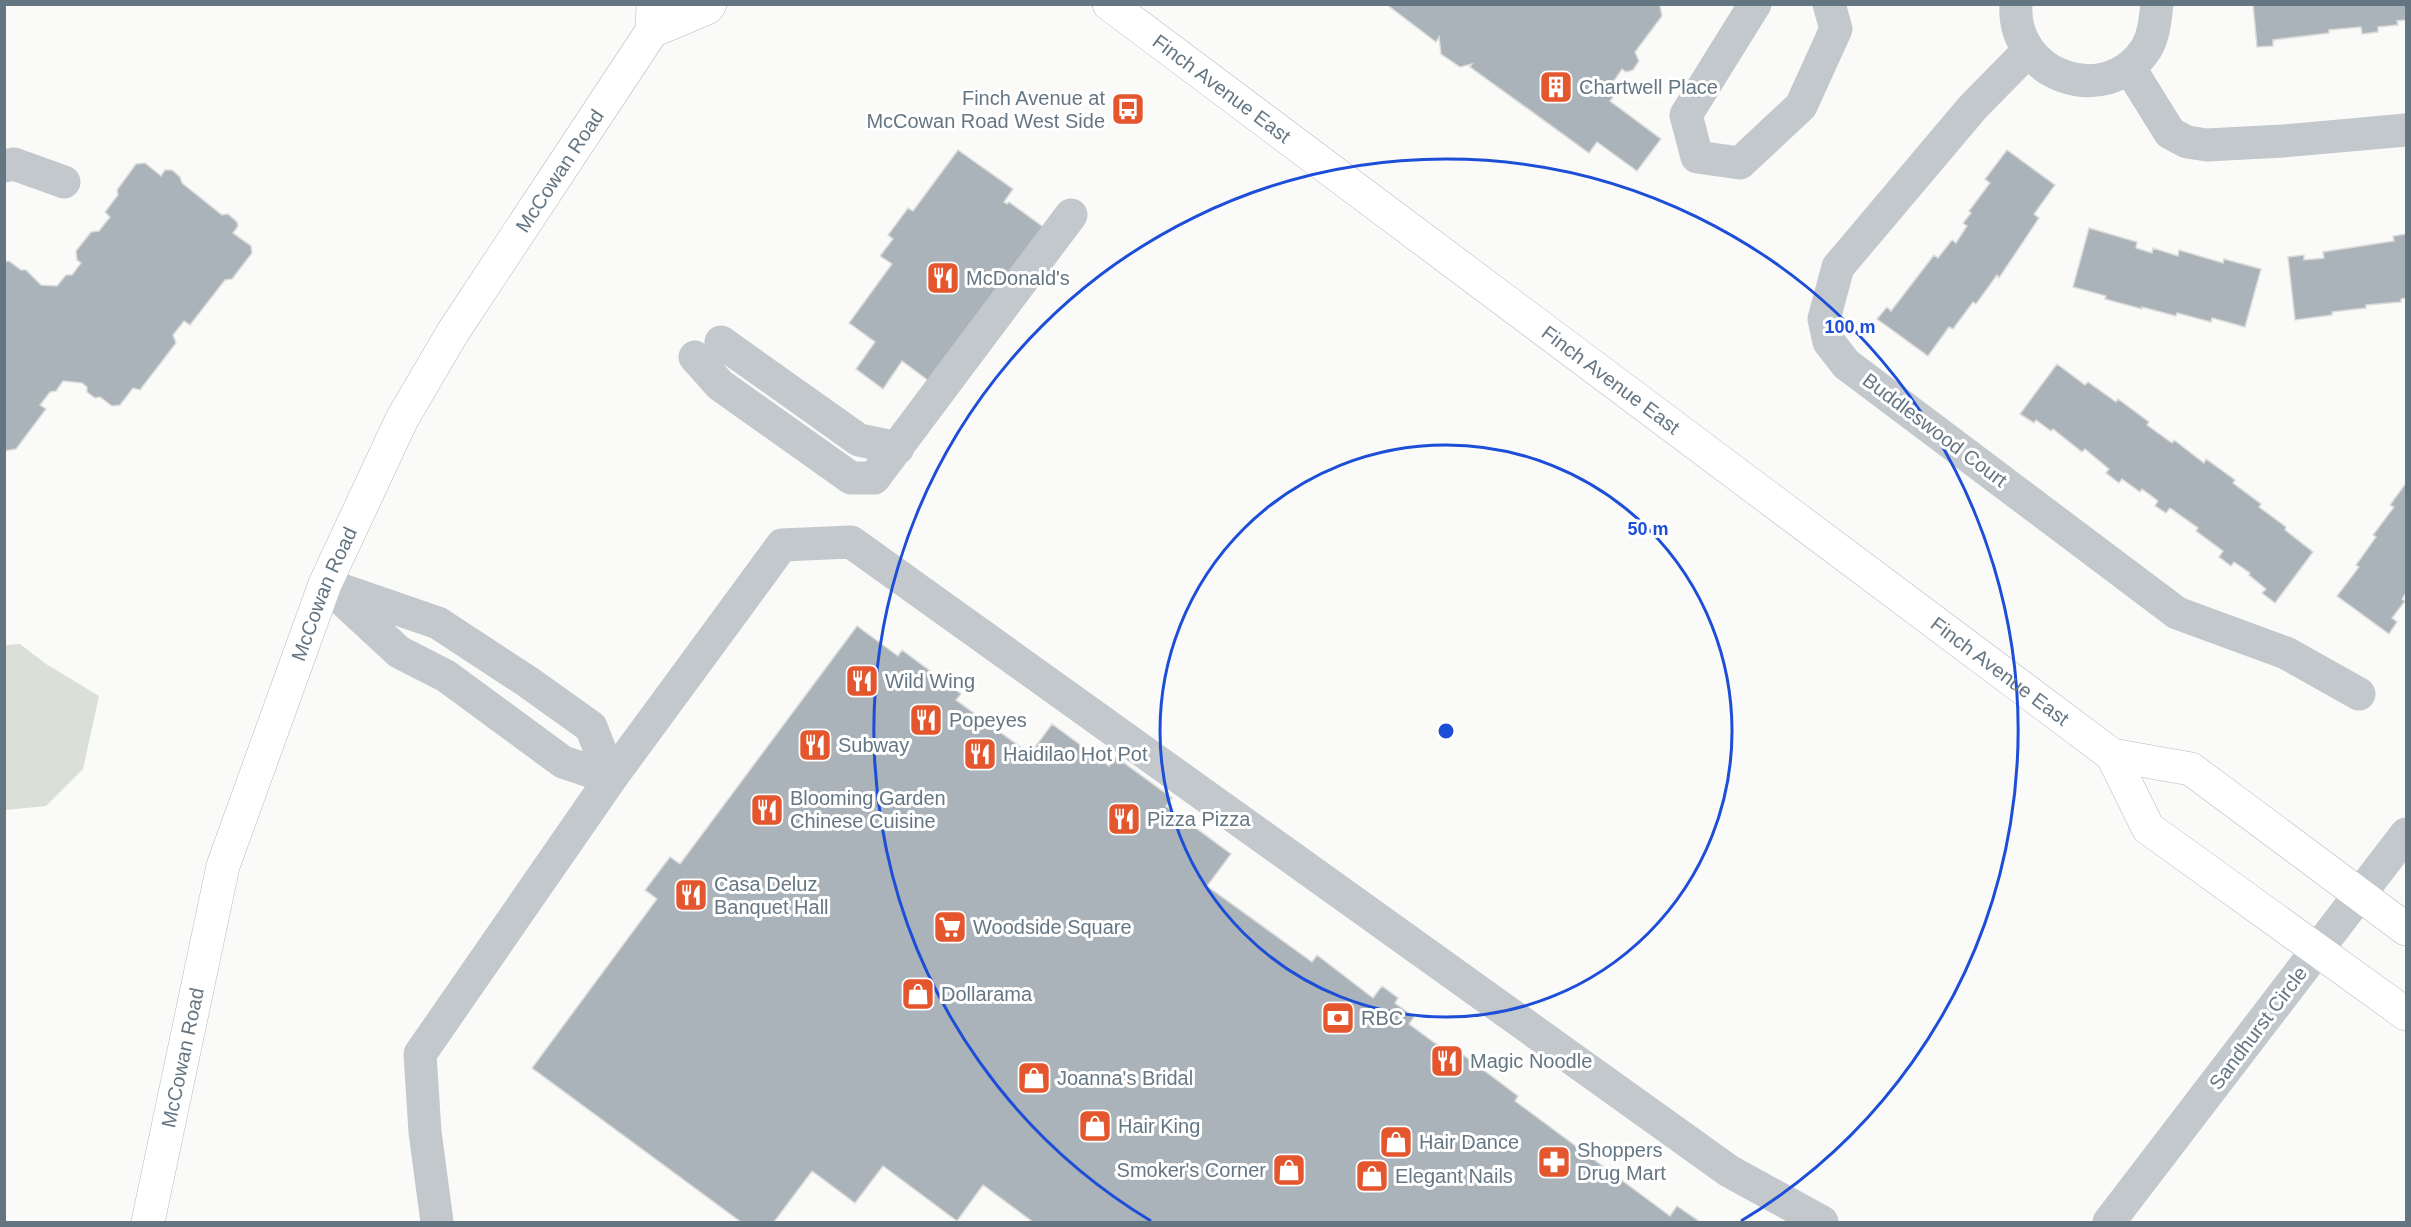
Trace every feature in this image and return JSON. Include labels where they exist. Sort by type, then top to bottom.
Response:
[{"type":"main road","name":"McCowan Road","points":[[148,1222],[223,866],[325,584],[407,409],[453,332],[653,18],[707,8],[710,4]]},
{"type":"main road","name":"Finch Avenue East","points":[[1109,4],[2112,755],[2191,769],[2406,929]]},
{"type":"main road","name":"Finch Avenue East","points":[[2112,755],[2148,828],[2406,1014]]},
{"type":"street","points":[[1755,4],[1686,115],[1697,157],[1740,163],[1801,106],[1836,29],[1829,4]]},
{"type":"street","points":[[2011,8],[2019,34],[2028,51],[2044,68],[2065,78],[2087,81],[2110,78],[2129,67],[2146,49],[2155,27],[2157,4]]},
{"type":"street","name":"Buddleswood Court","points":[[2028,51],[1973,107],[1838,267],[1824,319],[1829,342],[1846,364],[2177,613],[2286,653],[2359,694]]},
{"type":"street","points":[[2129,67],[2170,133],[2187,142],[2207,145],[2283,141],[2406,130]]},
{"type":"street","points":[[4,166],[14,164],[64,182]]},
{"type":"street","points":[[708,349],[859,440],[898,448],[1071,215]]},
{"type":"street","points":[[437,1222],[425,1132],[420,1054],[611,778],[782,545],[851,542],[1729,1171],[1822,1222]]},
{"type":"street","points":[[325,584],[399,652],[446,676],[563,762],[611,778]]},
{"type":"street","points":[[325,584],[438,622],[528,682],[591,727],[611,778]]},
{"type":"street","name":"Sandhurst Circle","points":[[2109,1222],[2406,834]]},
{"type":"shaded area","points":[[20,644],[46,664],[99,696],[83,769],[46,806],[5,810],[5,645]]},
{"type":"building","name":"Chartwell Place","points":[[1386,4],[1657,4],[1660,6],[1662,16],[1635,52],[1639,61],[1633,70],[1626,72],[1622,69],[1611,85],[1618,90],[1610,101],[1661,139],[1637,171],[1597,142],[1589,153],[1470,67],[1472,64],[1460,67],[1441,54],[1439,37],[1436,42]]},
{"type":"building","points":[[2253,4],[2406,4],[2406,20],[2397,21],[2398,25],[2378,27],[2378,32],[2362,34],[2361,27],[2329,30],[2329,33],[2273,40],[2273,46],[2257,47]]},
{"type":"building","name":"McDonald's","points":[[958,150],[1013,189],[1004,202],[1007,204],[1009,202],[1046,229],[929,381],[902,361],[883,389],[856,369],[875,342],[849,323],[892,264],[880,256],[893,239],[888,235],[908,208],[913,211]]},
{"type":"building","points":[[2007,150],[2055,185],[2034,214],[2039,218],[1999,278],[1997,275],[1976,304],[1973,302],[1953,329],[1949,327],[1928,356],[1877,319],[1887,307],[1891,311],[1934,255],[1938,258],[1952,240],[1956,243],[1967,226],[1963,223],[1971,213],[1969,211],[1990,183],[1985,179]]},
{"type":"building","points":[[145,163],[161,176],[165,170],[172,170],[180,177],[182,183],[222,215],[228,214],[237,222],[238,226],[233,233],[251,246],[252,253],[232,279],[225,280],[190,325],[184,321],[173,335],[176,343],[140,390],[133,388],[120,405],[112,406],[100,397],[95,398],[87,392],[87,387],[82,383],[63,381],[56,391],[50,392],[40,405],[46,409],[16,449],[4,451],[4,262],[9,261],[21,270],[26,270],[41,285],[57,286],[66,275],[72,275],[81,263],[77,260],[76,251],[91,232],[99,231],[110,217],[105,212],[118,195],[117,190],[136,164]]},
{"type":"building","points":[[2089,228],[2137,242],[2136,248],[2152,253],[2153,248],[2178,256],[2179,250],[2223,263],[2224,259],[2261,269],[2245,327],[2212,318],[2211,322],[2177,313],[2176,316],[2142,307],[2142,309],[2073,287]]},
{"type":"building","points":[[2406,234],[2406,298],[2401,299],[2401,302],[2366,305],[2366,308],[2295,320],[2288,257],[2304,255],[2304,260],[2324,258],[2323,252],[2394,241],[2393,236]]},
{"type":"building","points":[[2057,364],[2085,385],[2088,382],[2116,402],[2118,399],[2149,422],[2147,425],[2172,443],[2174,440],[2204,463],[2206,459],[2235,480],[2233,483],[2261,504],[2259,507],[2286,527],[2285,530],[2313,552],[2275,603],[2262,593],[2266,589],[2249,575],[2250,573],[2234,562],[2231,566],[2219,557],[2223,551],[2196,531],[2198,528],[2170,508],[2166,513],[2155,506],[2158,501],[2142,489],[2140,492],[2122,479],[2119,483],[2106,473],[2109,469],[2085,449],[2082,452],[2053,429],[2051,431],[2036,420],[2034,423],[2020,414]]},
{"type":"building","points":[[2406,483],[2406,593],[2402,599],[2405,601],[2392,618],[2397,622],[2389,634],[2337,596],[2359,567],[2356,565],[2376,537],[2373,535],[2394,507],[2390,505]]},
{"type":"building","name":"Woodside Square","points":[[857,626],[898,656],[902,650],[961,694],[956,700],[1030,754],[1052,724],[1109,766],[1116,757],[1172,798],[1166,806],[1231,854],[1207,886],[1312,962],[1317,955],[1373,998],[1382,986],[1398,998],[1395,1003],[1414,1017],[1409,1024],[1458,1060],[1462,1054],[1518,1096],[1515,1101],[1670,1216],[1677,1206],[1700,1222],[1033,1222],[983,1185],[957,1221],[883,1166],[855,1203],[812,1171],[774,1222],[741,1222],[532,1068],[657,899],[645,890],[670,857],[680,864]]},
{"type":"place","name":"Chartwell Place","points":[[1556,87]]},
{"type":"place","name":"Finch Avenue at McCowan Road West Side","points":[[1128,109]]},
{"type":"place","name":"McDonald's","points":[[943,278]]},
{"type":"place","name":"Wild Wing","points":[[862,681]]},
{"type":"place","name":"Popeyes","points":[[926,720]]},
{"type":"place","name":"Subway","points":[[815,745]]},
{"type":"place","name":"Haidilao Hot Pot","points":[[980,754]]},
{"type":"place","name":"Blooming Garden Chinese Cuisine","points":[[767,810]]},
{"type":"place","name":"Pizza Pizza","points":[[1124,819]]},
{"type":"place","name":"Casa Deluz Banquet Hall","points":[[691,895]]},
{"type":"place","name":"Woodside Square","points":[[950,927]]},
{"type":"place","name":"Dollarama","points":[[918,994]]},
{"type":"place","name":"RBC","points":[[1338,1018]]},
{"type":"place","name":"Magic Noodle","points":[[1447,1061]]},
{"type":"place","name":"Joanna's Bridal","points":[[1034,1078]]},
{"type":"place","name":"Hair King","points":[[1095,1126]]},
{"type":"place","name":"Hair Dance","points":[[1396,1142]]},
{"type":"place","name":"Shoppers Drug Mart","points":[[1554,1162]]},
{"type":"place","name":"Smoker's Corner","points":[[1289,1170]]},
{"type":"place","name":"Elegant Nails","points":[[1372,1176]]}]
